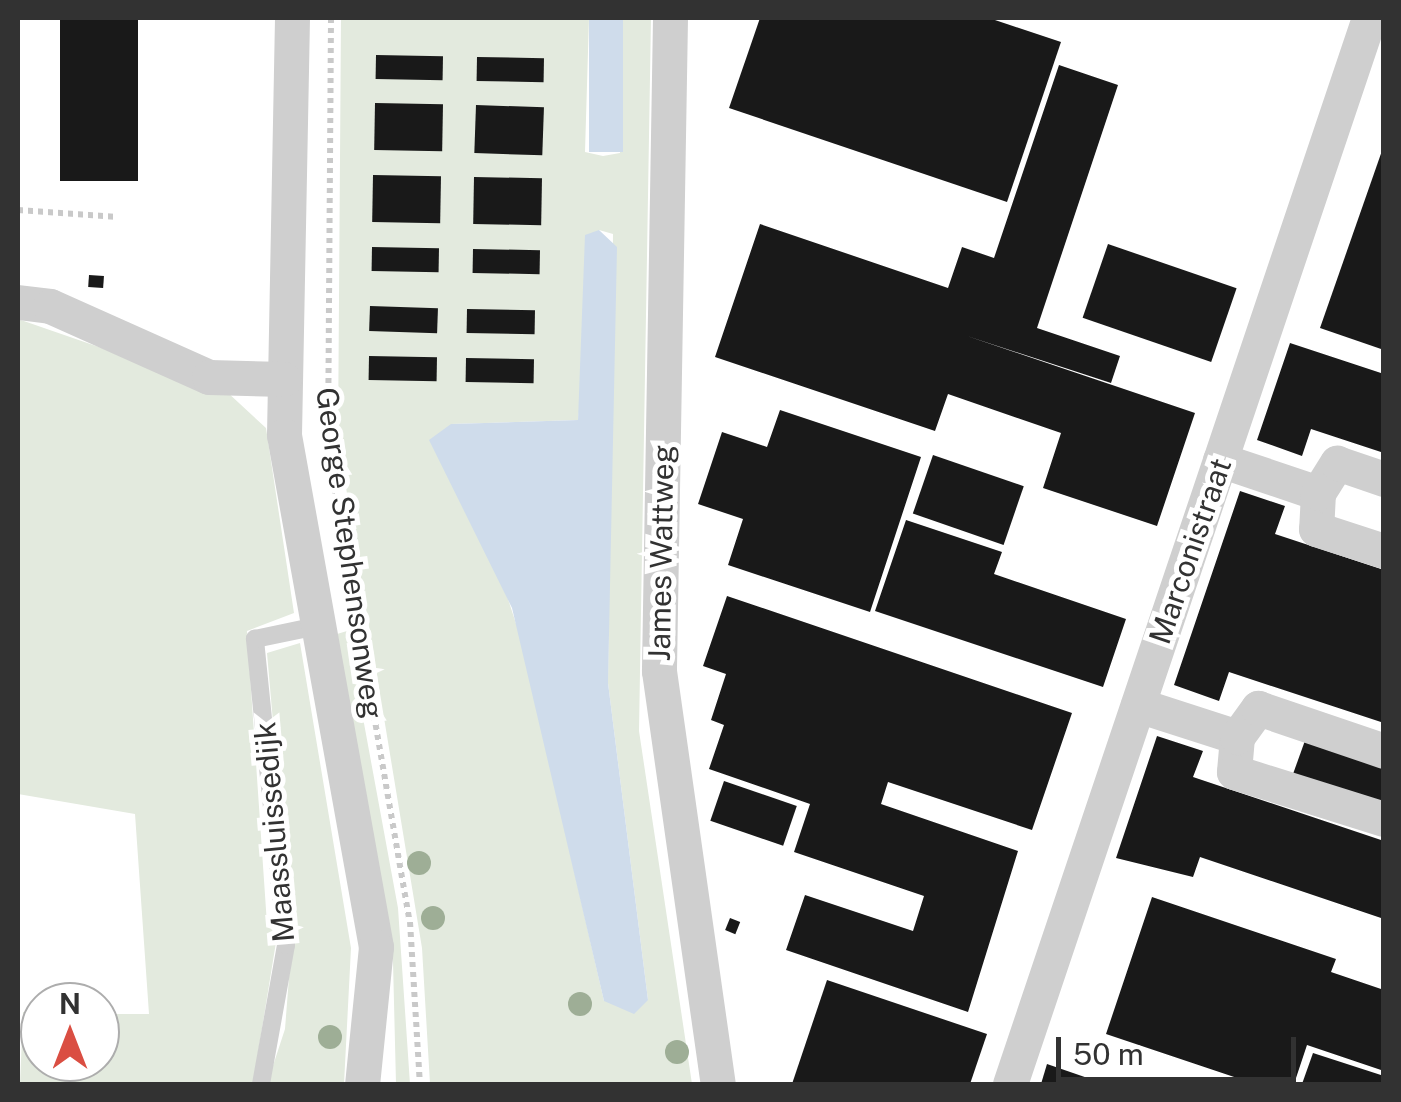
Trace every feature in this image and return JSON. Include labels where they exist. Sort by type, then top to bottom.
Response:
[{"type":"street","name":"George Stephensonweg","points":[[292,18],[284,435],[376,947],[370,1078]]},
{"type":"street","name":"James Wattweg","points":[[670,18],[658,671],[718,1084]]},
{"type":"street","name":"Marconistraat","points":[[1010,1084],[1370,18]]},
{"type":"street","points":[[18,302],[65,312],[209,376],[284,379]]},
{"type":"street","points":[[1220,460],[1318,494]]},
{"type":"street","points":[[1384,479],[1337,464],[1318,494],[1316,529],[1384,551]]},
{"type":"street","points":[[1138,704],[1237,737]]},
{"type":"street","points":[[1384,751],[1258,708],[1237,737],[1234,772],[1384,819]]},
{"type":"lane","name":"Maassluissedijk","points":[[261,1084],[286,944],[255,639],[317,626]]},
{"type":"path","name":"George Stephensonweg","points":[[331,18],[328,449],[410,922],[420,1084]]},
{"type":"path","points":[[18,210],[118,218]]},
{"type":"shaded area","points":[[341,18],[589,18],[585,152],[603,156],[620,153],[623,18],[651,18],[639,731],[692,1084],[430,1084],[422,948],[338,439]],"holes":[[[599,230],[613,234],[608,683],[648,1000],[604,1001],[521,639],[451,424],[578,420]]]},
{"type":"shaded area","points":[[18,319],[226,391],[266,428],[294,613],[247,631],[267,924],[277,936],[253,1084],[20,1084],[120,1082],[120,1014],[149,1014],[135,814],[18,794]]},
{"type":"shaded area","points":[[347,631],[398,908],[410,1084],[396,1084],[393,962],[337,634]]},
{"type":"shaded area","points":[[300,643],[351,948],[344,1084],[267,1084],[285,1029],[292,939],[267,653]]},
{"type":"water","points":[[589,18],[623,18],[623,152],[589,152]]},
{"type":"water","points":[[599,230],[617,247],[608,683],[648,1000],[634,1014],[604,1001],[512,608],[429,440],[451,424],[578,420],[585,235]]},
{"type":"building","points":[[60,18],[138,18],[138,181],[60,181]]},
{"type":"building","points":[[760,18],[989,18],[1061,42],[1007,202],[729,108]]},
{"type":"building","points":[[376,55],[443,56],[443,80],[376,79]]},
{"type":"building","points":[[477,57],[544,58],[544,82],[477,81]]},
{"type":"building","points":[[1059,65],[1118,85],[1037,328],[1120,356],[1111,383],[967,336],[1195,413],[1157,526],[1043,488],[1061,433],[948,394],[935,431],[715,357],[760,224],[948,288],[962,247],[994,258]]},
{"type":"building","points":[[375,103],[443,104],[442,151],[374,150]]},
{"type":"building","points":[[476,105],[544,107],[542,155],[474,153]]},
{"type":"building","points":[[1384,145],[1384,350],[1320,328]]},
{"type":"building","points":[[373,175],[441,176],[440,223],[372,222]]},
{"type":"building","points":[[474,177],[542,178],[541,225],[473,224]]},
{"type":"building","points":[[1108,244],[1237,288],[1211,362],[1083,318]]},
{"type":"building","points":[[372,247],[439,248],[439,272],[372,271]]},
{"type":"building","points":[[473,249],[540,250],[540,274],[473,273]]},
{"type":"building","points":[[89,275],[104,276],[103,288],[88,287]]},
{"type":"building","points":[[370,306],[438,308],[437,333],[369,331]]},
{"type":"building","points":[[467,309],[535,310],[535,334],[467,333]]},
{"type":"building","points":[[1290,343],[1384,374],[1384,453],[1311,429],[1302,456],[1257,440]]},
{"type":"building","points":[[369,356],[437,357],[437,381],[369,380]]},
{"type":"building","points":[[466,358],[534,359],[534,383],[466,382]]},
{"type":"building","points":[[780,410],[921,457],[870,612],[728,565],[743,519],[698,504],[722,432],[767,447]]},
{"type":"building","points":[[933,455],[1024,486],[1004,545],[913,514]]},
{"type":"building","points":[[1240,491],[1285,506],[1275,534],[1384,570],[1384,723],[1229,672],[1219,701],[1174,685]]},
{"type":"building","points":[[906,520],[1002,552],[994,574],[1126,619],[1103,687],[875,611]]},
{"type":"building","points":[[727,596],[1072,713],[1032,830],[888,782],[881,804],[1018,851],[968,1012],[786,950],[805,895],[913,931],[924,896],[794,852],[810,804],[709,769],[724,725],[711,720],[726,674],[703,666]]},
{"type":"building","points":[[1307,735],[1384,760],[1384,804],[1293,774]]},
{"type":"building","points":[[1157,736],[1203,751],[1193,777],[1384,841],[1384,919],[1200,857],[1193,877],[1116,858]]},
{"type":"building","points":[[724,781],[797,806],[783,846],[710,821]]},
{"type":"building","points":[[1152,897],[1336,959],[1331,972],[1384,990],[1384,1071],[1307,1045],[1294,1084],[1255,1084],[1106,1034]]},
{"type":"building","points":[[730,918],[740,922],[735,934],[725,930]]},
{"type":"building","points":[[827,980],[987,1034],[970,1084],[792,1084]]},
{"type":"building","points":[[1313,1053],[1384,1076],[1384,1084],[1302,1084]]},
{"type":"building","points":[[1047,1064],[1105,1084],[1041,1084]]}]
